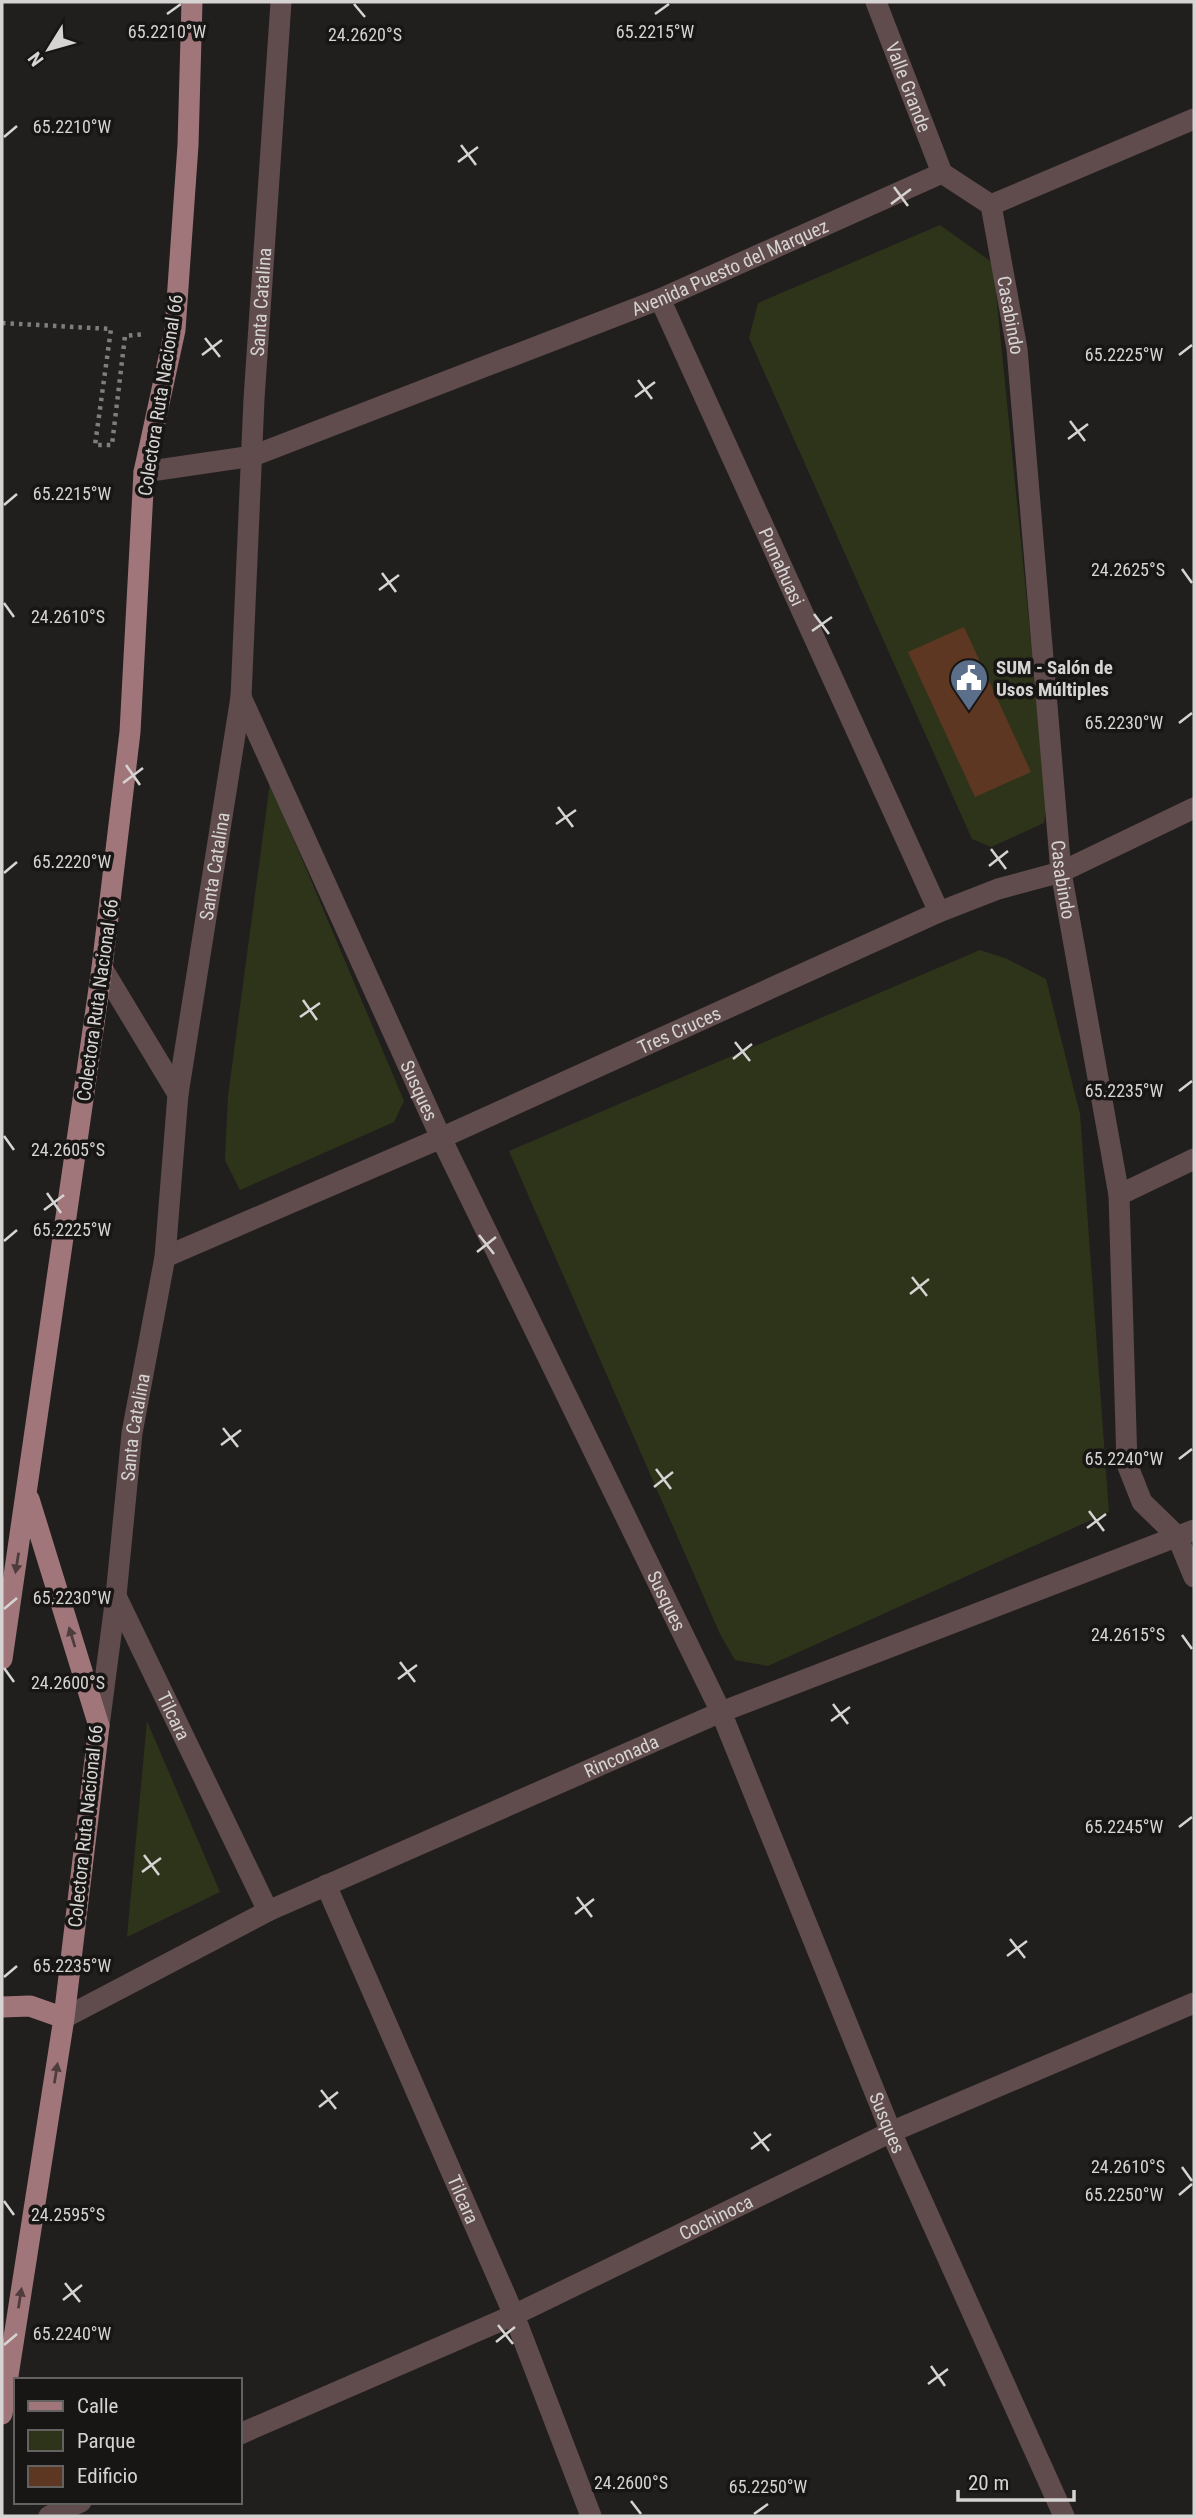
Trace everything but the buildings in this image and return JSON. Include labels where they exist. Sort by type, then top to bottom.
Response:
[{"type":"main road","name":"Colectora Ruta Nacional 66","points":[[2,1659],[28,1495],[102,968],[130,732],[144,472],[175,330],[188,145],[192,2]]},
{"type":"main road","name":"Colectora Ruta Nacional 66","points":[[2,2414],[64,2018],[99,1726],[28,1495]]},
{"type":"main road","points":[[2,2007],[30,2006],[64,2018]]},
{"type":"street","name":"Santa Catalina","points":[[99,1726],[116,1596],[132,1433],[164,1257],[177,1094],[241,697],[281,2]]},
{"type":"street","name":"Valle Grande","points":[[876,2],[942,173]]},
{"type":"street","points":[[942,173],[991,205],[1194,119]]},
{"type":"street","name":"Avenida Puesto del Marquez","points":[[144,472],[253,456],[660,299],[942,173]]},
{"type":"street","name":"Casabindo","points":[[991,205],[1017,349],[1061,872],[1119,1195],[1127,1464],[1142,1502],[1186,1533]]},
{"type":"street","name":"Pumahuasi","points":[[660,299],[939,912]]},
{"type":"street","name":"Susques","points":[[241,697],[441,1138],[722,1712],[891,2132],[1064,2516]]},
{"type":"street","name":"Tres Cruces","points":[[164,1257],[441,1138],[939,912],[998,889],[1061,872],[1194,808]]},
{"type":"street","points":[[102,968],[177,1094]]},
{"type":"street","points":[[1119,1195],[1194,1159]]},
{"type":"street","points":[[1186,1533],[1194,1577]]},
{"type":"street","name":"Rinconada","points":[[64,2018],[268,1911],[722,1712],[1186,1533]]},
{"type":"street","name":"Tilcara","points":[[116,1596],[268,1911]]},
{"type":"street","name":"Tilcara","points":[[326,1885],[514,2315],[591,2516]]},
{"type":"street","name":"Cochinoca","points":[[242,2433],[514,2315],[891,2132],[1194,2003]]},
{"type":"street","points":[[49,2516],[76,2504]]},
{"type":"path","points":[[2,323],[111,329],[94,445],[112,445],[125,336]]},
{"type":"green space","points":[[940,225],[993,263],[1047,802],[1044,823],[991,847],[972,839],[749,338],[758,303]]},
{"type":"green space","points":[[270,783],[404,1101],[394,1122],[240,1190],[225,1160],[228,1096]]},
{"type":"green space","points":[[980,950],[1007,959],[1046,979],[1080,1114],[1109,1512],[768,1666],[735,1660],[720,1634],[509,1151]]},
{"type":"green space","points":[[147,1721],[220,1892],[127,1937]]},
{"type":"place","name":"SUM - Salón de Usos Múltiples","points":[[969,712]]}]
